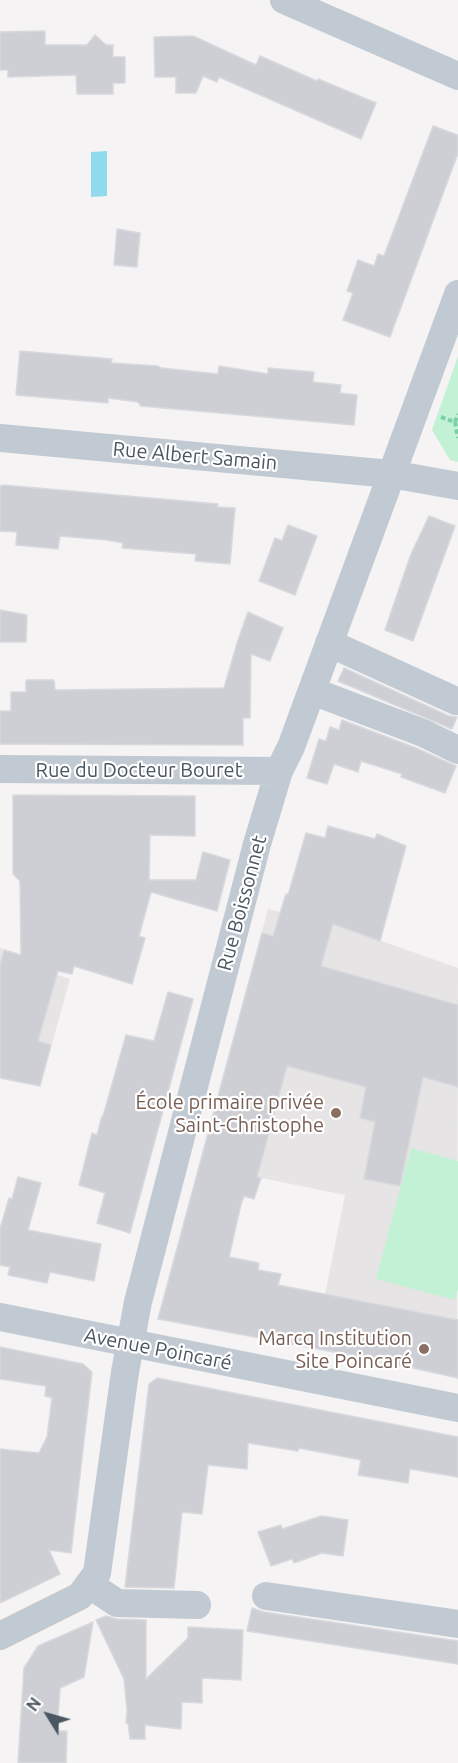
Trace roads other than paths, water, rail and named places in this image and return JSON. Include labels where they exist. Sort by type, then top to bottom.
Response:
[{"type":"street","points":[[284,0],[458,76]]},
{"type":"street","name":"Rue Boissonnet","points":[[90,1585],[97,1574],[138,1302],[257,844],[279,771],[291,747],[458,294]]},
{"type":"street","name":"Rue Albert Samain","points":[[0,438],[391,474],[458,486]]},
{"type":"street","points":[[329,642],[456,701]]},
{"type":"street","points":[[312,691],[423,733],[458,750]]},
{"type":"street","name":"Rue du Docteur Bouret","points":[[0,769],[279,771]]},
{"type":"street","name":"Avenue Poincaré","points":[[0,1317],[458,1408]]},
{"type":"street","points":[[0,1636],[80,1596],[90,1585],[117,1603],[197,1605]]},
{"type":"street","points":[[266,1596],[458,1624]]},
{"type":"water","points":[[107,151],[107,196],[91,197],[91,152]]},
{"type":"place","name":"École primaire privée Saint-Christophe","points":[[336,1113]]},
{"type":"place","name":"Marcq Institution Site Poincaré","points":[[424,1349]]}]
